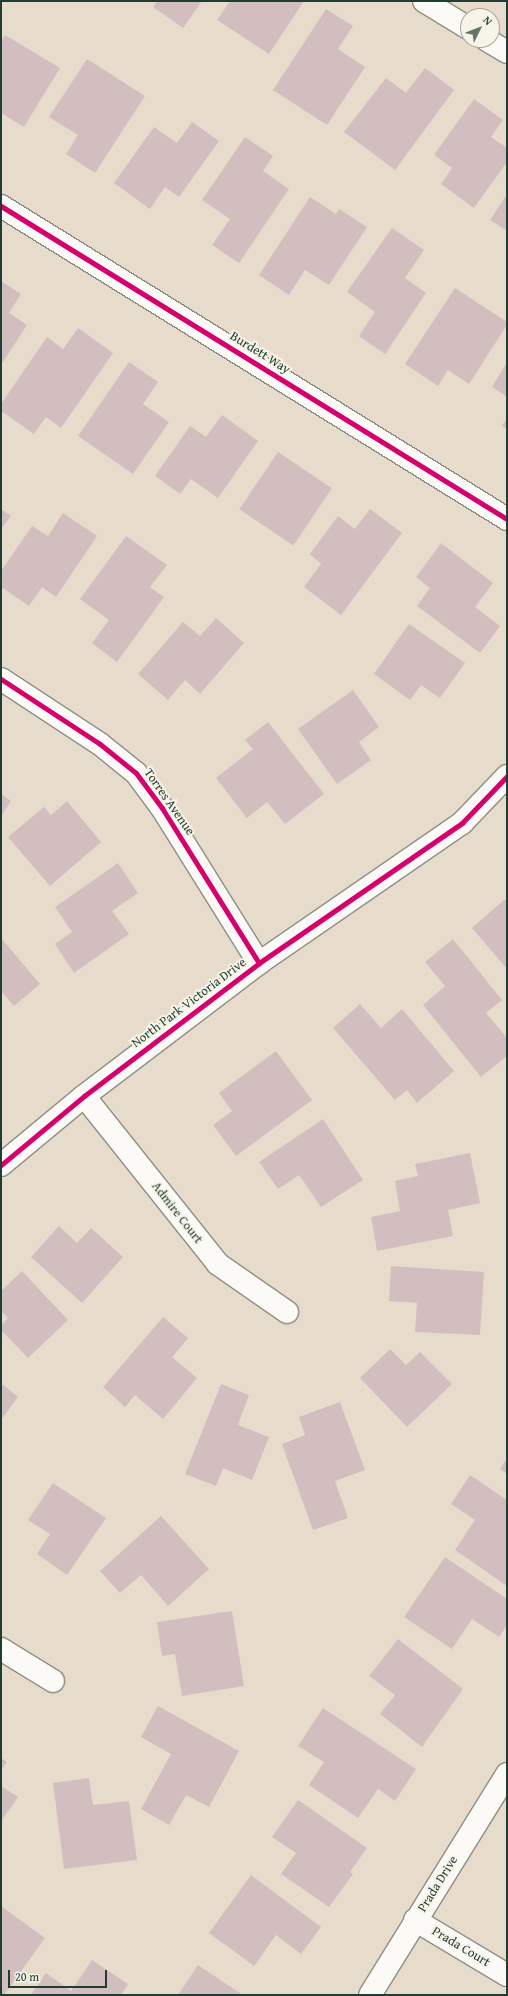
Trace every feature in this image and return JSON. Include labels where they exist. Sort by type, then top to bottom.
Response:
[{"type":"street","points":[[424,1],[460,23]]},
{"type":"street","name":"Burdett Way","points":[[1,206],[507,519]]},
{"type":"street","name":"Torres Avenue","points":[[1,678],[100,744],[136,773],[162,808],[259,963]]},
{"type":"street","name":"North Park Victoria Drive","points":[[1,1165],[84,1096],[259,963],[462,823],[507,776]]},
{"type":"street","name":"Admire Court","points":[[84,1096],[218,1264],[287,1312]]},
{"type":"street","points":[[1,1649],[53,1681]]},
{"type":"street","name":"Prada Drive","points":[[370,1995],[507,1774]]},
{"type":"street","name":"Prada Court","points":[[416,1920],[507,1975]]},
{"type":"building","points":[[157,1],[202,1],[183,28],[153,7]]},
{"type":"building","points":[[230,1],[304,1],[269,54],[217,20]]},
{"type":"building","points":[[326,9],[353,26],[338,49],[365,67],[327,125],[273,90]]},
{"type":"building","points":[[5,35],[60,68],[24,127],[1,113],[1,42]]},
{"type":"building","points":[[87,59],[145,96],[95,173],[66,154],[78,135],[49,117]]},
{"type":"building","points":[[425,68],[454,90],[395,170],[344,132],[386,78],[406,93]]},
{"type":"building","points":[[474,99],[503,120],[491,137],[507,148],[507,162],[474,208],[441,184],[452,168],[434,155]]},
{"type":"building","points":[[192,122],[219,141],[179,197],[165,187],[150,209],[114,183],[154,127],[177,143]]},
{"type":"building","points":[[245,137],[273,156],[263,171],[289,189],[239,263],[212,245],[230,219],[202,200]]},
{"type":"building","points":[[507,194],[507,231],[490,220]]},
{"type":"building","points":[[310,197],[336,214],[339,209],[367,227],[329,285],[305,270],[289,295],[259,275]]},
{"type":"building","points":[[392,228],[424,250],[405,278],[426,293],[385,354],[359,336],[375,312],[347,292]]},
{"type":"building","points":[[1,281],[21,294],[9,313],[27,325],[1,365]]},
{"type":"building","points":[[455,288],[507,322],[507,325],[469,384],[448,370],[438,386],[405,364]]},
{"type":"building","points":[[78,328],[113,353],[61,428],[46,417],[34,434],[1,411],[1,404],[47,337],[63,349]]},
{"type":"building","points":[[129,362],[158,382],[143,404],[169,422],[133,474],[78,436]]},
{"type":"building","points":[[507,362],[507,397],[492,387]]},
{"type":"building","points":[[222,415],[258,441],[218,498],[191,479],[180,494],[155,476],[190,426],[206,437]]},
{"type":"building","points":[[507,418],[507,429],[502,426]]},
{"type":"building","points":[[278,452],[332,488],[293,546],[239,509]]},
{"type":"building","points":[[1,509],[11,516],[1,529]]},
{"type":"building","points":[[370,509],[402,533],[341,615],[304,587],[321,564],[310,554],[338,516],[355,529]]},
{"type":"building","points":[[63,513],[97,536],[56,597],[42,587],[29,606],[1,587],[1,571],[32,526],[48,536]]},
{"type":"building","points":[[126,536],[167,565],[150,587],[164,597],[117,662],[92,643],[109,620],[80,599]]},
{"type":"building","points":[[441,543],[493,583],[475,607],[500,626],[480,653],[417,606],[430,588],[416,577]]},
{"type":"building","points":[[216,618],[244,643],[200,694],[185,680],[168,700],[138,674],[183,622],[200,636]]},
{"type":"building","points":[[409,624],[465,663],[440,698],[421,685],[410,700],[374,674]]},
{"type":"building","points":[[353,690],[379,727],[359,742],[371,760],[337,784],[298,729]]},
{"type":"building","points":[[268,722],[324,794],[285,824],[267,802],[247,818],[216,778],[253,749],[245,740]]},
{"type":"building","points":[[1,794],[11,801],[1,816]]},
{"type":"building","points":[[67,801],[101,842],[50,886],[8,837],[44,807],[51,815]]},
{"type":"building","points":[[118,863],[138,893],[112,911],[129,934],[74,973],[55,944],[72,932],[55,907]]},
{"type":"building","points":[[505,899],[507,902],[507,969],[472,928]]},
{"type":"building","points":[[1,938],[40,984],[14,1006],[1,991]]},
{"type":"building","points":[[453,939],[502,1000],[486,1013],[507,1038],[507,1056],[481,1077],[423,1005],[445,986],[425,962]]},
{"type":"building","points":[[360,1004],[381,1028],[402,1009],[454,1071],[417,1103],[407,1090],[395,1100],[333,1028]]},
{"type":"building","points":[[276,1051],[312,1100],[236,1156],[213,1125],[232,1111],[219,1093]]},
{"type":"building","points":[[323,1119],[363,1180],[321,1207],[299,1175],[278,1189],[259,1162]]},
{"type":"building","points":[[470,1153],[480,1203],[448,1210],[453,1236],[377,1251],[371,1217],[400,1211],[395,1181],[418,1176],[415,1164]]},
{"type":"building","points":[[59,1226],[77,1243],[91,1228],[123,1257],[82,1303],[31,1257]]},
{"type":"building","points":[[391,1266],[484,1272],[480,1335],[415,1332],[417,1303],[389,1301]]},
{"type":"building","points":[[22,1271],[68,1320],[28,1358],[1,1330],[1,1325],[8,1318],[1,1311],[1,1291]]},
{"type":"building","points":[[163,1317],[188,1338],[172,1357],[197,1378],[163,1419],[135,1395],[125,1407],[103,1387]]},
{"type":"building","points":[[390,1349],[406,1365],[420,1352],[452,1384],[407,1427],[360,1378]]},
{"type":"building","points":[[1,1383],[18,1397],[1,1420]]},
{"type":"building","points":[[221,1384],[249,1395],[238,1425],[269,1437],[252,1480],[223,1468],[216,1486],[185,1474]]},
{"type":"building","points":[[340,1402],[365,1470],[335,1481],[348,1518],[313,1530],[282,1444],[305,1435],[299,1417]]},
{"type":"building","points":[[507,1458],[507,1474],[500,1469]]},
{"type":"building","points":[[470,1475],[507,1500],[507,1586],[455,1550],[475,1520],[451,1504]]},
{"type":"building","points":[[53,1483],[106,1518],[67,1575],[37,1554],[50,1534],[28,1520]]},
{"type":"building","points":[[161,1516],[209,1569],[168,1606],[141,1575],[120,1593],[100,1571]]},
{"type":"building","points":[[445,1557],[507,1599],[507,1625],[499,1637],[472,1619],[452,1649],[404,1617]]},
{"type":"building","points":[[232,1611],[244,1686],[182,1696],[175,1654],[162,1656],[157,1622]]},
{"type":"building","points":[[398,1639],[463,1689],[422,1747],[380,1714],[395,1695],[369,1676]]},
{"type":"building","points":[[158,1706],[239,1751],[209,1807],[186,1795],[169,1825],[141,1809],[171,1754],[141,1737]]},
{"type":"building","points":[[323,1708],[416,1769],[395,1801],[378,1789],[358,1818],[309,1785],[324,1762],[298,1746]]},
{"type":"building","points":[[1,1758],[7,1762],[1,1771]]},
{"type":"building","points":[[89,1778],[93,1805],[129,1801],[137,1860],[64,1869],[53,1783]]},
{"type":"building","points":[[1,1786],[18,1797],[1,1821]]},
{"type":"building","points":[[298,1800],[367,1848],[350,1872],[353,1874],[329,1907],[281,1874],[296,1853],[272,1837]]},
{"type":"building","points":[[251,1875],[321,1927],[301,1954],[276,1935],[254,1966],[209,1933]]},
{"type":"building","points":[[1,1906],[45,1938],[4,1995],[1,1995]]},
{"type":"building","points":[[92,1960],[128,1984],[121,1995],[31,1995],[46,1973],[71,1991]]},
{"type":"building","points":[[198,1965],[243,1995],[178,1995]]},
{"type":"cycle path","points":[[1,206],[507,519]]},
{"type":"cycle path","points":[[1,679],[100,744],[136,773],[162,808],[259,963]]},
{"type":"cycle path","points":[[1,1165],[84,1096],[259,963],[462,823],[507,776]]}]
